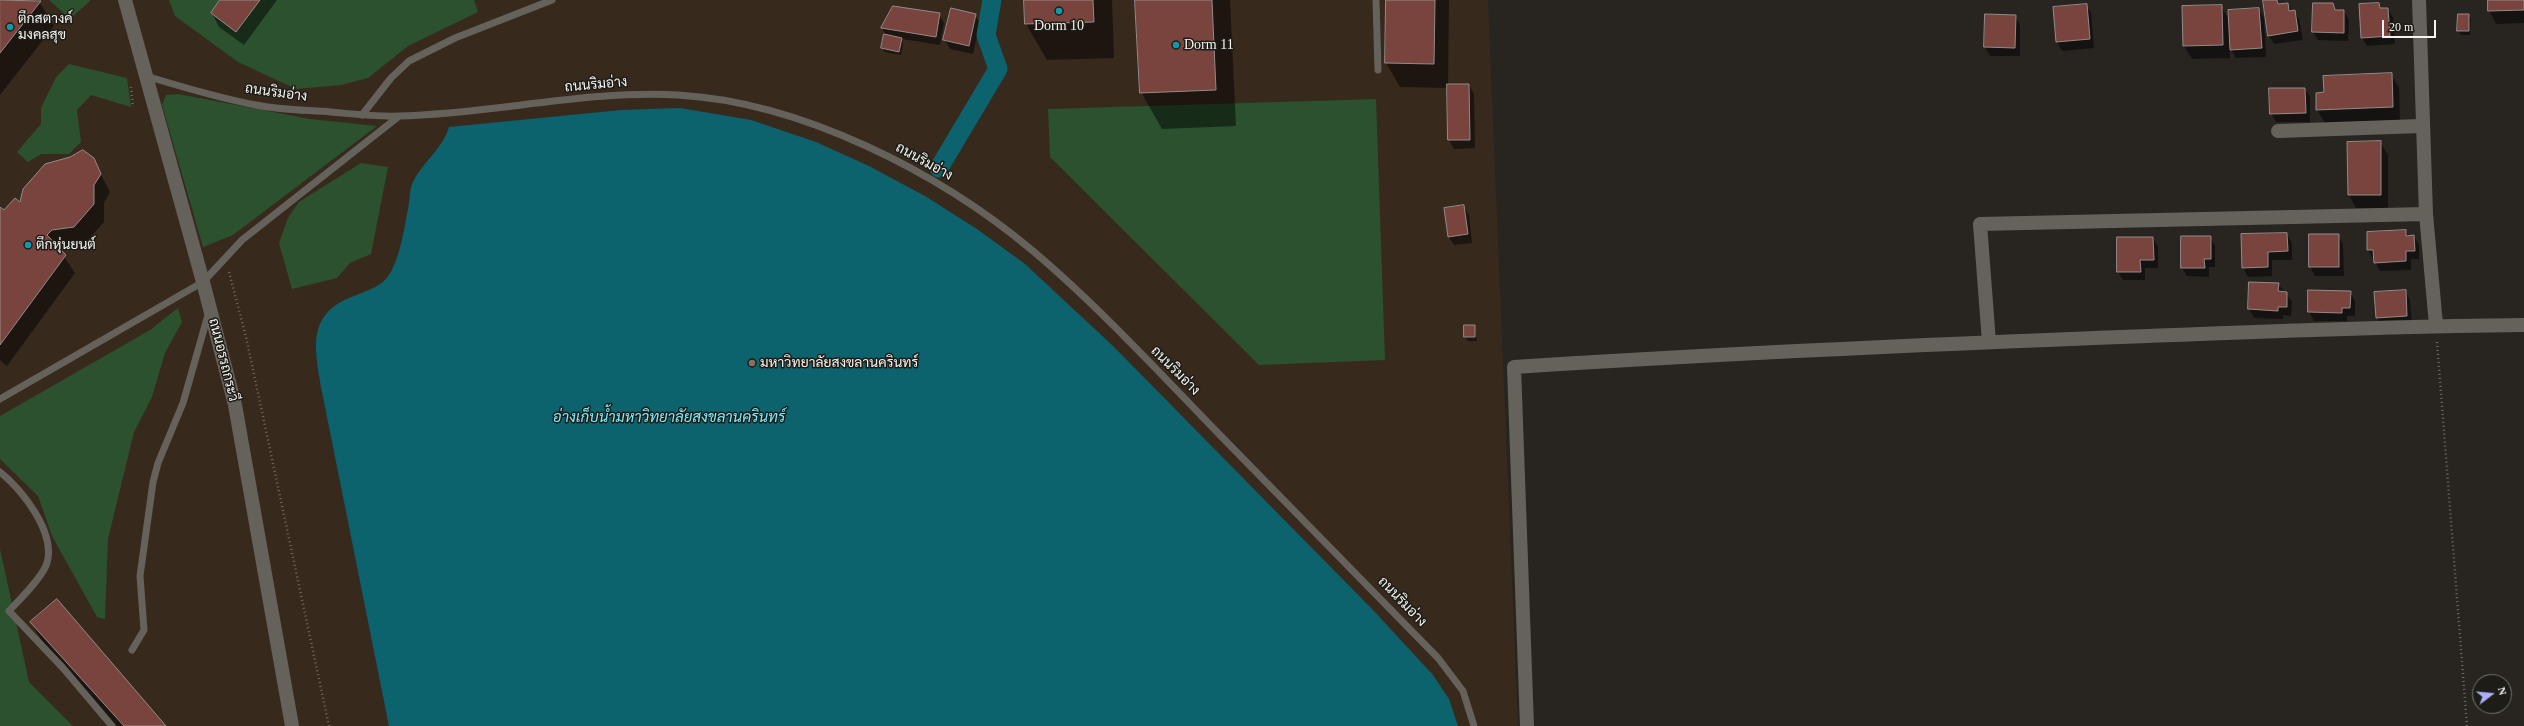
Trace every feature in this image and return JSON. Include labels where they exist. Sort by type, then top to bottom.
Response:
[{"type":"street","name":"ถนนอรรถกระวี","points":[[125,0],[203,282],[235,405],[292,726]]},
{"type":"street","points":[[2419,0],[2426,214],[2436,325]]},
{"type":"street","points":[[2278,131],[2422,126]]},
{"type":"street","points":[[1988,342],[1980,224],[2426,214]]},
{"type":"street","points":[[1527,726],[1514,367],[1724,353],[1988,342],[2436,325],[2524,325]]},
{"type":"lane","points":[[362,115],[391,78],[409,61],[455,38],[552,0]]},
{"type":"lane","points":[[1376,0],[1378,70]]},
{"type":"lane","name":"ถนนริมอ่าง","points":[[146,76],[253,105],[302,112],[362,115],[398,116],[623,95],[698,96],[739,103],[801,120],[861,144],[928,178],[994,221],[1033,251],[1162,376],[1438,658],[1463,691],[1474,726]]},
{"type":"lane","points":[[0,399],[203,282],[225,256],[242,240],[398,116]]},
{"type":"lane","points":[[132,650],[144,630],[140,576],[153,482],[158,463],[183,404],[210,309]]},
{"type":"lane","points":[[0,472],[18,488],[34,510],[43,532],[48,553],[45,568],[9,611],[63,668],[112,726]]},
{"type":"path","points":[[225,256],[246,337],[329,726]]},
{"type":"path","points":[[2436,325],[2467,726]]},
{"type":"shaded area","name":"มหาวิทยาลัยสงขลานครินทร์","points":[[0,0],[1488,0],[1518,726],[0,726]]},
{"type":"green space","points":[[49,0],[91,0],[70,19]]},
{"type":"green space","points":[[169,0],[474,0],[478,12],[408,46],[368,78],[341,85],[296,89],[238,62],[175,16]]},
{"type":"green space","points":[[69,64],[127,78],[131,107],[91,95],[77,110],[81,142],[69,154],[41,154],[28,162],[17,152],[41,124],[41,108],[56,77]]},
{"type":"green space","points":[[178,94],[310,119],[377,126],[233,235],[203,247],[162,105],[166,95]]},
{"type":"green space","points":[[1376,99],[1385,360],[1259,365],[1050,157],[1048,109]]},
{"type":"green space","points":[[361,163],[388,167],[371,254],[350,263],[337,278],[292,289],[279,243],[288,218],[299,202]]},
{"type":"green space","points":[[178,308],[182,322],[165,353],[152,397],[134,432],[108,539],[105,619],[97,617],[52,536],[38,496],[0,459],[0,416],[150,330]]},
{"type":"green space","points":[[0,549],[29,682],[73,726],[0,726]]},
{"type":"water","name":"อ่างเก็บน้ำมหาวิทยาลัยสงขลานครินทร์","points":[[680,108],[751,120],[816,142],[869,166],[925,196],[977,229],[1025,264],[1113,346],[1373,610],[1433,675],[1449,699],[1458,726],[389,726],[322,392],[316,347],[320,323],[327,313],[338,304],[371,289],[386,279],[391,272],[401,243],[413,182],[418,173],[438,148],[449,127],[621,110]]},
{"type":"building","name":"ตึกสตางค์ มงคลสุข","points":[[0,0],[41,1],[0,53]]},
{"type":"building","points":[[220,0],[260,0],[236,32],[211,13]]},
{"type":"building","name":"Dorm 10","points":[[1024,0],[1093,0],[1094,22],[1025,24]]},
{"type":"building","name":"Dorm 11","points":[[1135,0],[1212,0],[1216,90],[1140,93]]},
{"type":"building","points":[[1386,0],[1435,0],[1434,64],[1385,63]]},
{"type":"building","points":[[2263,0],[2277,0],[2278,4],[2288,3],[2289,11],[2295,10],[2298,31],[2268,36]]},
{"type":"building","points":[[2488,0],[2524,0],[2524,10],[2488,11]]},
{"type":"building","points":[[2313,3],[2333,3],[2335,10],[2344,10],[2344,33],[2312,32]]},
{"type":"building","points":[[2379,3],[2380,8],[2388,8],[2390,36],[2361,38],[2359,4]]},
{"type":"building","points":[[2087,4],[2090,39],[2056,42],[2053,7]]},
{"type":"building","points":[[2222,5],[2223,45],[2183,46],[2182,6]]},
{"type":"building","points":[[893,6],[940,13],[936,37],[881,28]]},
{"type":"building","points":[[951,8],[976,14],[969,46],[943,40]]},
{"type":"building","points":[[2259,8],[2262,48],[2230,50],[2228,10]]},
{"type":"building","points":[[1985,14],[2016,15],[2015,48],[1984,47]]},
{"type":"building","points":[[2458,14],[2469,14],[2469,31],[2457,31]]},
{"type":"building","points":[[884,34],[902,38],[899,52],[881,48]]},
{"type":"building","points":[[2392,73],[2393,107],[2316,110],[2316,93],[2324,92],[2323,76]]},
{"type":"building","points":[[1447,84],[1469,84],[1470,140],[1448,140]]},
{"type":"building","points":[[2269,88],[2305,88],[2306,113],[2270,114]]},
{"type":"building","points":[[2381,141],[2381,195],[2348,195],[2347,142]]},
{"type":"building","name":"ตึกหุ่นยนต์","points":[[83,150],[94,158],[101,174],[94,185],[94,204],[74,227],[52,230],[47,235],[66,255],[0,345],[0,207],[4,210],[15,198],[20,202],[23,189],[45,164],[70,157]]},
{"type":"building","points":[[1464,205],[1468,234],[1448,237],[1444,208]]},
{"type":"building","points":[[2406,230],[2406,236],[2414,235],[2415,251],[2406,251],[2406,261],[2374,263],[2373,250],[2367,250],[2367,232]]},
{"type":"building","points":[[2287,233],[2288,251],[2268,252],[2268,267],[2242,268],[2241,234]]},
{"type":"building","points":[[2309,234],[2339,234],[2339,267],[2309,267]]},
{"type":"building","points":[[2181,236],[2211,236],[2211,259],[2204,259],[2205,268],[2181,268]]},
{"type":"building","points":[[2117,237],[2153,237],[2154,260],[2140,260],[2141,272],[2117,272]]},
{"type":"building","points":[[2249,282],[2279,283],[2278,291],[2287,292],[2287,307],[2278,307],[2278,311],[2248,309]]},
{"type":"building","points":[[2308,290],[2351,291],[2350,308],[2342,308],[2342,313],[2308,312]]},
{"type":"building","points":[[2406,290],[2407,316],[2376,318],[2374,292]]},
{"type":"building","points":[[1464,325],[1475,325],[1475,337],[1464,337]]},
{"type":"building","points":[[57,599],[166,726],[124,726],[30,622]]},
{"type":"waterway","points":[[939,168],[998,69],[986,35],[992,0]]},
{"type":"place","name":"Dorm 10","points":[[1059,11]]},
{"type":"place","name":"ตึกสตางค์ มงคลสุข","points":[[10,27]]},
{"type":"place","name":"Dorm 11","points":[[1176,45]]},
{"type":"place","name":"ตึกหุ่นยนต์","points":[[28,245]]},
{"type":"place","name":"มหาวิทยาลัยสงขลานครินทร์","points":[[752,363]]}]
